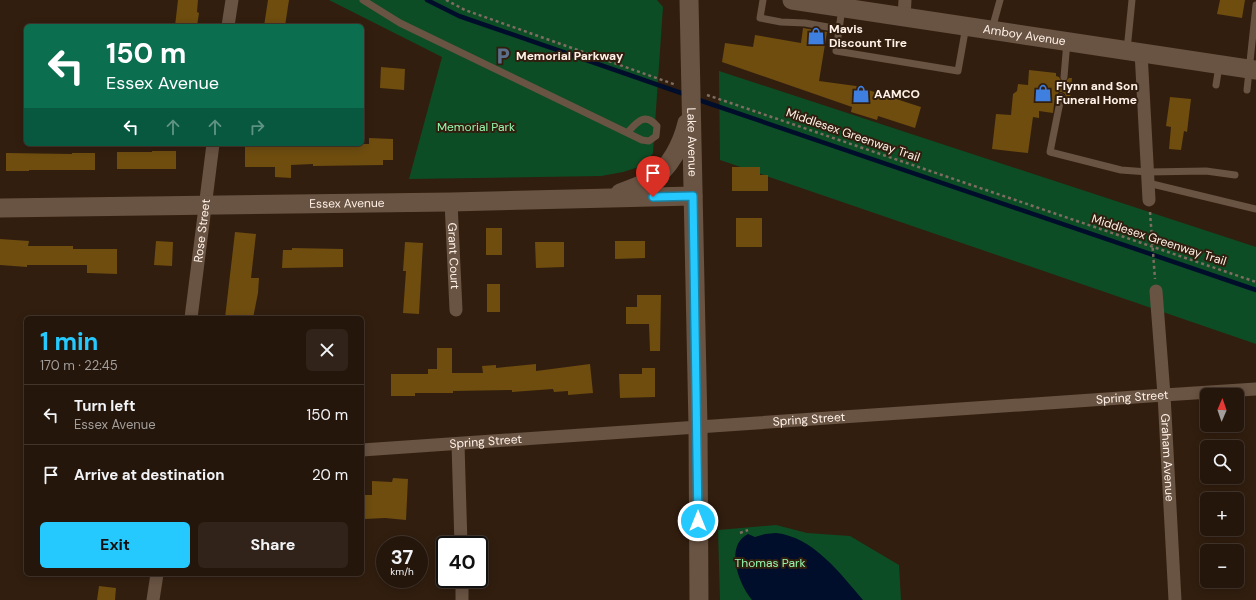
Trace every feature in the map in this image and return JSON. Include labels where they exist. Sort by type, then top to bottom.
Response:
[{"type":"street","points":[[228,24],[232,0]]},
{"type":"street","name":"Lake Avenue","points":[[689,0],[690,112],[698,426],[699,600]]},
{"type":"street","name":"Amboy Avenue","points":[[792,0],[842,8],[904,8],[966,26],[1253,69]]},
{"type":"street","points":[[1134,51],[1148,178],[1149,200]]},
{"type":"street","points":[[607,198],[638,187],[652,179],[664,168],[676,152],[685,131],[690,112]]},
{"type":"street","name":"Rose Street","points":[[191,316],[213,146]]},
{"type":"street","name":"Essex Avenue","points":[[0,208],[451,202],[693,196]]},
{"type":"street","name":"Grant Court","points":[[451,202],[456,310]]},
{"type":"street","name":"Graham Avenue","points":[[1156,291],[1164,395],[1175,600]]},
{"type":"street","name":"Spring Street","points":[[364,450],[1256,389]]},
{"type":"street","points":[[458,444],[461,536]]},
{"type":"street","points":[[153,600],[157,576]]},
{"type":"street","points":[[462,588],[462,600]]},
{"type":"lane","points":[[363,0],[400,23],[628,132]]},
{"type":"lane","points":[[763,0],[760,18],[781,22],[806,23],[839,29]]},
{"type":"lane","points":[[992,30],[1000,0]]},
{"type":"lane","points":[[1132,0],[1134,51]]},
{"type":"lane","points":[[1247,90],[1253,69],[1256,5]]},
{"type":"lane","points":[[842,8],[836,52],[958,72],[966,26]]},
{"type":"lane","points":[[1064,77],[1066,41]]},
{"type":"lane","points":[[1216,85],[1219,64]]},
{"type":"lane","points":[[1061,97],[1050,152],[1121,170],[1256,209]]},
{"type":"lane","points":[[1148,178],[1206,171],[1235,175]]},
{"type":"path","points":[[446,0],[465,10],[677,85]]},
{"type":"path","name":"Middlesex Greenway Trail","points":[[704,94],[1256,282]]},
{"type":"path","points":[[1149,200],[1156,291]]},
{"type":"path","points":[[740,533],[748,530]]},
{"type":"green space","name":"Memorial Park","points":[[329,0],[657,0],[663,7],[653,153],[645,165],[623,172],[601,176],[409,179],[442,57]]},
{"type":"green space","points":[[719,71],[1256,247],[1256,344],[720,160]]},
{"type":"green space","name":"Thomas Park","points":[[776,525],[807,533],[850,536],[899,565],[901,600],[720,600],[718,530]]},
{"type":"water","points":[[776,533],[802,541],[814,549],[835,568],[863,600],[752,600],[743,585],[736,566],[735,556],[737,547],[741,540],[748,534],[755,537]]},
{"type":"building","points":[[178,0],[198,0],[197,12],[199,13],[197,24],[175,24]]},
{"type":"building","points":[[268,0],[289,0],[285,24],[264,24]]},
{"type":"building","points":[[1220,0],[1245,0],[1242,18],[1217,14]]},
{"type":"building","points":[[803,28],[827,32],[819,81],[856,86],[921,107],[915,128],[878,116],[877,120],[851,112],[852,107],[722,62],[725,43],[753,47],[755,35],[801,43]]},
{"type":"building","points":[[381,67],[405,69],[404,90],[380,88]]},
{"type":"building","points":[[1029,70],[1056,73],[1056,76],[1063,82],[1069,78],[1072,78],[1070,98],[1066,97],[1062,92],[1059,92],[1056,97],[1055,96],[1053,113],[1039,111],[1039,118],[1033,117],[1028,153],[992,149],[996,114],[1011,115],[1013,94],[1017,91],[1018,84],[1028,85]]},
{"type":"building","points":[[1170,97],[1191,99],[1187,132],[1184,131],[1181,150],[1169,149],[1171,127],[1166,126]]},
{"type":"building","points":[[369,138],[393,139],[393,160],[383,160],[383,165],[291,165],[291,178],[275,177],[275,167],[245,167],[245,146],[364,146],[364,144],[369,144]]},
{"type":"building","points":[[176,151],[176,169],[117,169],[117,152]]},
{"type":"building","points":[[6,153],[95,153],[95,170],[6,171]]},
{"type":"building","points":[[732,167],[760,167],[760,175],[768,175],[768,191],[732,191]]},
{"type":"building","points":[[736,218],[762,218],[762,247],[736,247]]},
{"type":"building","points":[[486,228],[502,228],[502,255],[486,255]]},
{"type":"building","points":[[235,232],[256,234],[251,278],[259,278],[253,316],[225,316]]},
{"type":"building","points":[[0,239],[29,241],[28,246],[73,246],[73,249],[117,249],[117,274],[87,273],[87,265],[27,265],[27,267],[0,265]]},
{"type":"building","points":[[156,241],[173,242],[172,266],[154,265]]},
{"type":"building","points":[[615,241],[645,241],[645,258],[615,259]]},
{"type":"building","points":[[405,242],[423,243],[419,314],[403,313],[406,271],[403,271]]},
{"type":"building","points":[[535,242],[564,242],[564,267],[536,268]]},
{"type":"building","points":[[292,248],[343,249],[343,267],[282,268],[283,250],[292,250]]},
{"type":"building","points":[[487,284],[500,284],[500,312],[487,312]]},
{"type":"building","points":[[637,295],[661,295],[660,351],[650,351],[649,324],[626,324],[626,307],[637,307]]},
{"type":"building","points":[[437,348],[452,348],[452,373],[483,373],[482,366],[496,365],[496,368],[536,364],[536,371],[590,364],[593,393],[568,395],[568,391],[554,392],[553,389],[512,392],[512,390],[453,391],[453,393],[415,393],[415,396],[391,396],[391,374],[428,374],[428,369],[437,369]]},
{"type":"building","points":[[642,368],[655,368],[655,397],[620,398],[619,374],[642,374]]},
{"type":"building","points":[[393,478],[408,479],[406,520],[385,518],[365,519],[365,495],[372,495],[372,481],[392,482]]},
{"type":"building","points":[[99,586],[116,588],[115,600],[97,600]]},
{"type":"waterway","points":[[427,0],[459,16],[687,95]]},
{"type":"waterway","points":[[696,99],[1256,290]]},
{"type":"place","name":"Mavis Discount Tire","points":[[816,36]]},
{"type":"place","name":"Memorial Parkway","points":[[503,56]]},
{"type":"place","name":"Flynn and Son Funeral Home","points":[[1043,93]]},
{"type":"place","name":"AAMCO","points":[[861,94]]},
{"type":"route","points":[[653,197],[693,196],[698,426],[698,521]]}]
